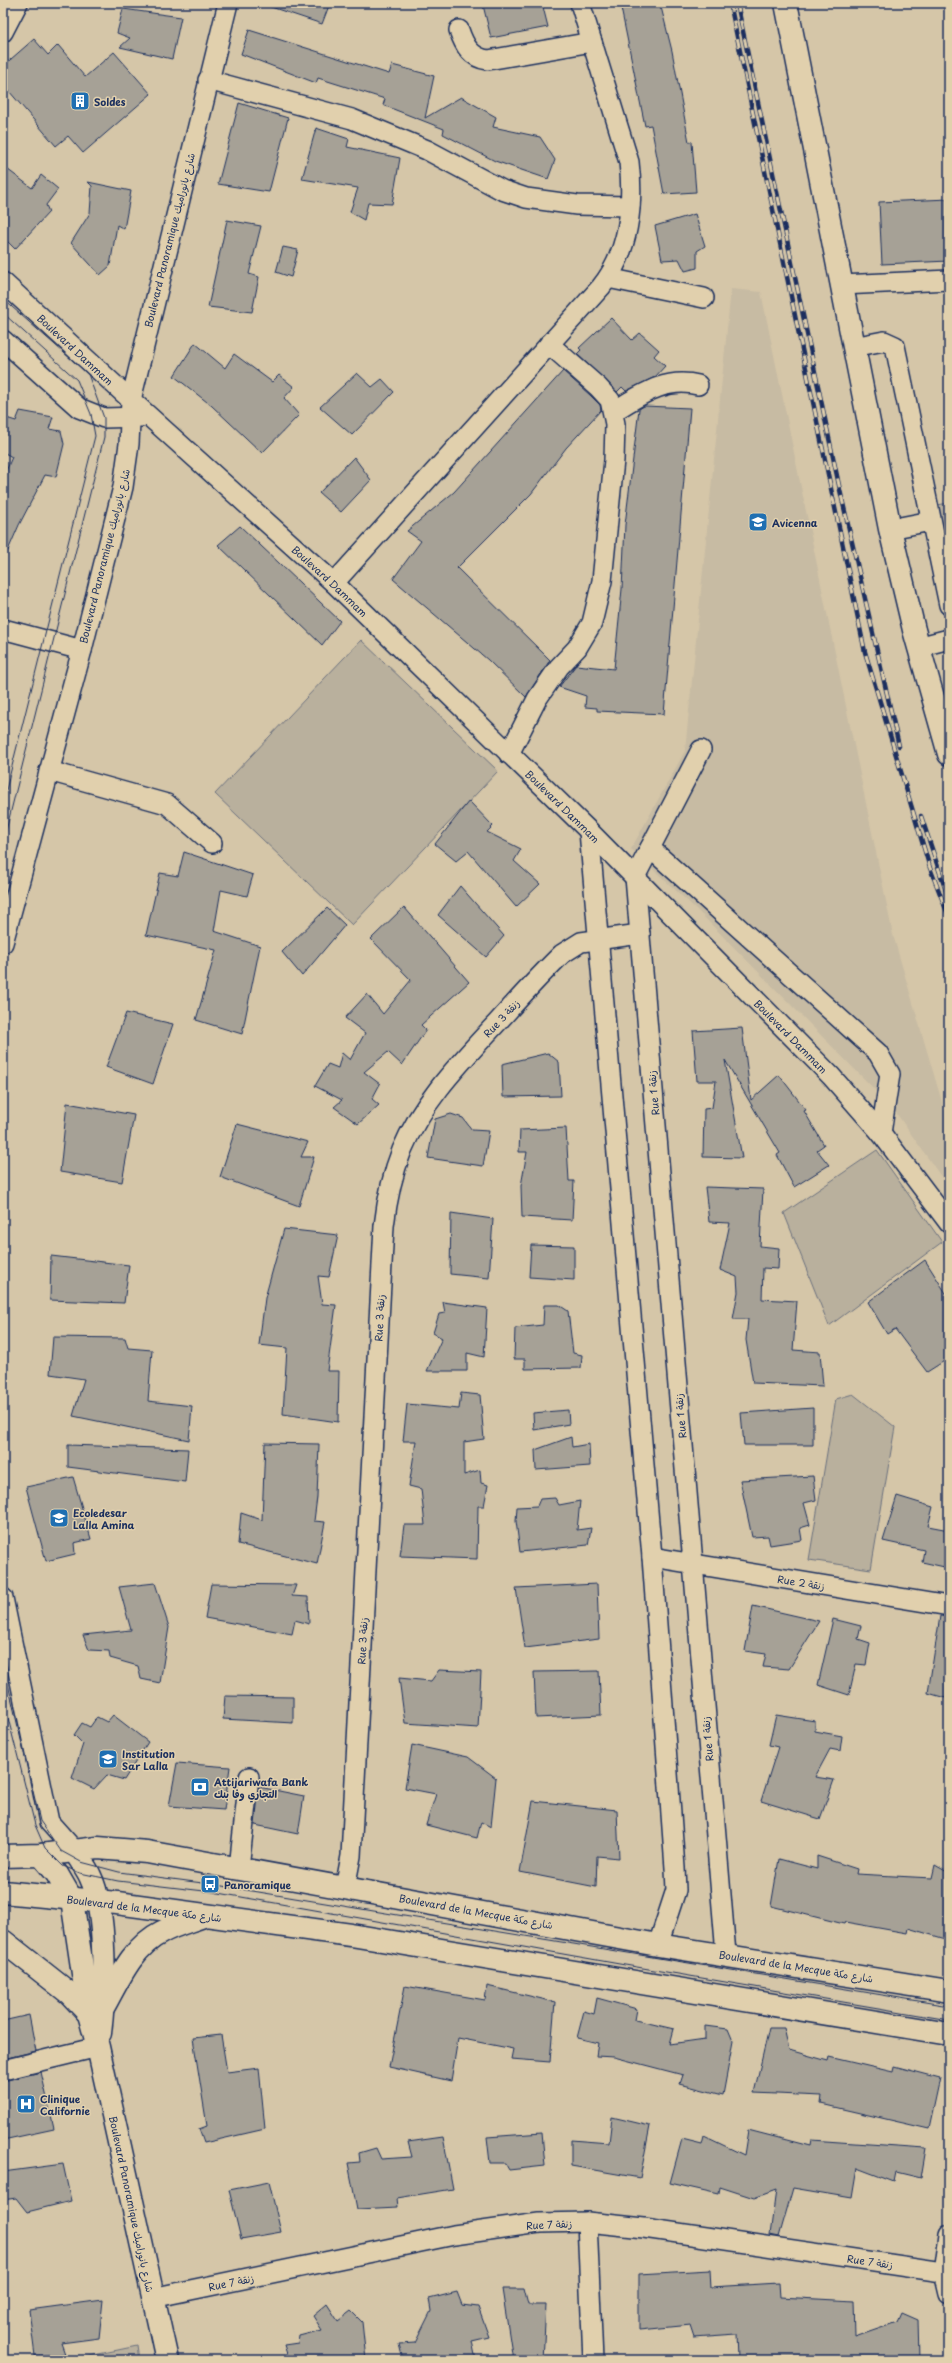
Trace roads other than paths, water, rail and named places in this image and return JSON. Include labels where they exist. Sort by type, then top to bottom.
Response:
[{"type":"main road","points":[[786,3],[890,529],[918,647],[949,754]]},
{"type":"main road","name":"Boulevard de la Mecque شارع مكة","points":[[3,1856],[41,1855],[74,1850],[121,1848],[240,1868],[658,1944],[949,1991]]},
{"type":"main road","name":"Boulevard Panoramique شارع بانوراميك","points":[[74,1850],[91,1876],[98,1901],[102,1930],[96,2012],[98,2047],[152,2298],[167,2360]]},
{"type":"main road","name":"Boulevard Panoramique شارع بانوراميك","points":[[41,1855],[57,1874],[72,1900],[96,2012]]},
{"type":"main road","name":"Boulevard de la Mecque شارع مكة","points":[[3,1892],[72,1900],[98,1901],[351,1936],[949,2034]]},
{"type":"main road","points":[[3,1941],[96,2012],[125,1967],[147,1942],[162,1932],[206,1915]]},
{"type":"street","points":[[3,32],[18,3]]},
{"type":"street","name":"Boulevard Panoramique شارع بانوراميك","points":[[3,943],[82,650],[123,487],[129,444],[130,409],[208,80],[228,3]]},
{"type":"street","points":[[334,583],[608,278],[622,248],[630,206],[631,180],[628,162],[580,3]]},
{"type":"street","points":[[459,30],[468,50],[479,58],[488,60],[592,42]]},
{"type":"street","points":[[208,80],[352,119],[426,150],[502,190],[526,198],[577,205],[630,206]]},
{"type":"street","points":[[608,278],[704,298]]},
{"type":"street","points":[[841,284],[949,280]]},
{"type":"street","name":"Boulevard Dammam","points":[[3,282],[130,409],[148,416],[334,583],[635,877],[831,1076],[881,1133],[949,1224]]},
{"type":"street","name":"Boulevard Dammam","points":[[3,340],[79,408],[104,418],[130,409]]},
{"type":"street","points":[[853,347],[884,341],[894,346],[949,605]]},
{"type":"street","points":[[509,754],[531,708],[559,667],[584,637],[594,617],[602,581],[616,442],[614,411],[607,396],[549,344]]},
{"type":"street","points":[[614,411],[648,392],[669,383],[683,382],[698,385]]},
{"type":"street","points":[[890,529],[931,521]]},
{"type":"street","points":[[3,629],[82,650]]},
{"type":"street","points":[[918,647],[949,639]]},
{"type":"street","points":[[635,877],[700,750]]},
{"type":"street","points":[[49,771],[167,804],[212,843]]},
{"type":"street","points":[[589,832],[652,1558],[675,1868],[676,1890],[658,1944]]},
{"type":"street","points":[[650,848],[878,1053],[890,1074],[881,1133]]},
{"type":"street","name":"Rue 1 زنقة","points":[[635,877],[726,1954]]},
{"type":"street","name":"Rue 3 زنقة","points":[[345,1888],[351,1856],[384,1226],[390,1188],[403,1149],[415,1124],[459,1064],[562,954],[581,942],[598,938],[640,934]]},
{"type":"street","name":"Rue 2 زنقة","points":[[652,1558],[949,1606]]},
{"type":"street","name":"Boulevard Panoramique شارع بانوراميك","points":[[3,1598],[42,1799],[49,1822],[74,1850]]},
{"type":"street","points":[[240,1868],[249,1777]]},
{"type":"street","points":[[3,2070],[98,2047]]},
{"type":"street","points":[[587,2222],[593,2360]]},
{"type":"street","name":"Rue 7 زنقة","points":[[152,2298],[454,2234],[510,2226],[587,2222],[644,2228],[946,2273]]},
{"type":"street","points":[[949,2235],[946,2273],[949,2293]]},
{"type":"tram line","points":[[3,299],[88,374],[104,418],[104,437],[3,843]]},
{"type":"tram line","points":[[3,313],[77,380],[91,414],[95,436],[3,802]]},
{"type":"tram line","points":[[3,1663],[40,1821],[61,1851],[81,1862],[119,1872],[210,1884],[949,2006]]},
{"type":"tram line","points":[[3,1698],[35,1825],[45,1848],[63,1866],[80,1873],[118,1881],[213,1892],[625,1965],[949,2020]]},
{"type":"railway","points":[[730,3],[865,652],[930,868],[949,917]]},
{"type":"railway","points":[[737,3],[840,490],[899,746]]},
{"type":"railway","points":[[921,816],[949,900]]},
{"type":"place","name":"Soldes","points":[[80,101]]},
{"type":"place","name":"Avicenna","points":[[758,522]]},
{"type":"place","name":"Ecoledesar Lalla Amina","points":[[59,1518]]},
{"type":"place","name":"Institution Sar Lalla","points":[[108,1759]]},
{"type":"place","name":"Attijariwafa Bank التجاري وفا بنك","points":[[200,1787]]},
{"type":"place","name":"Panoramique","points":[[210,1884]]},
{"type":"place","name":"Clinique Californie","points":[[26,2104]]}]
